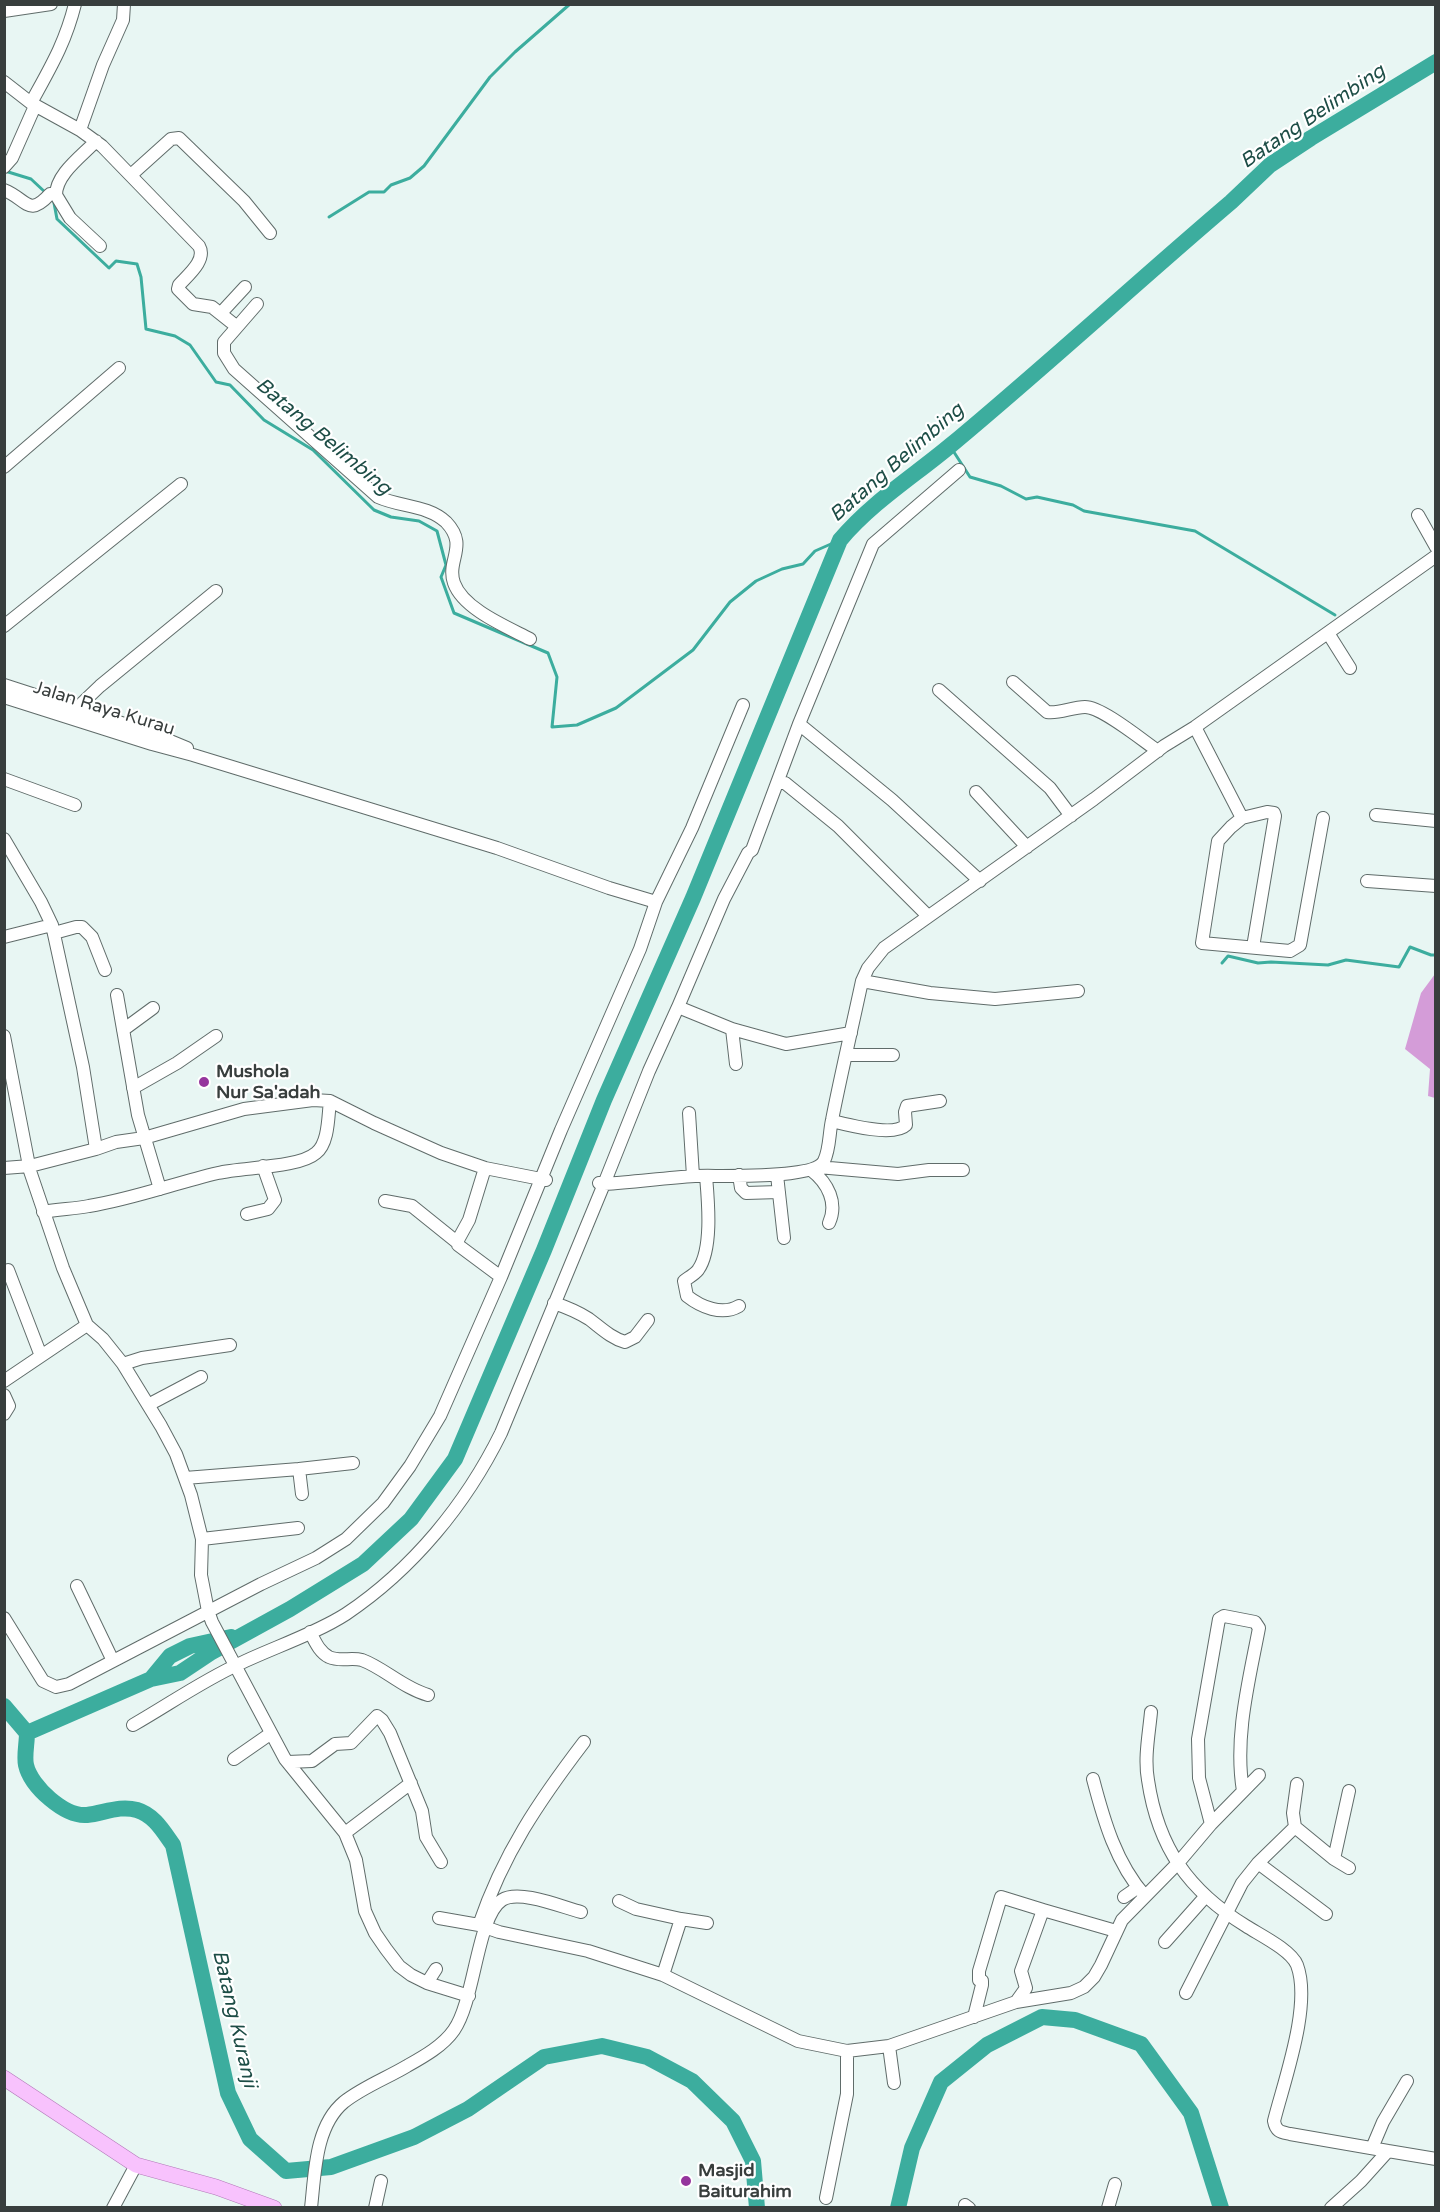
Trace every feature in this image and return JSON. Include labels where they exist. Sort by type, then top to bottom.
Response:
[{"type":"main road","points":[[4,2078],[136,2164],[249,2203],[274,2208]]},
{"type":"street","points":[[6,4],[5,11],[51,4]]},
{"type":"street","points":[[4,167],[12,158],[33,105],[61,49],[75,4]]},
{"type":"street","points":[[80,130],[103,65],[123,20],[124,4]]},
{"type":"street","points":[[4,82],[33,105],[96,141],[131,175],[201,249],[201,258],[179,285],[179,291],[195,306],[212,307],[236,326]]},
{"type":"street","points":[[131,175],[171,139],[179,138],[244,201],[270,233]]},
{"type":"street","points":[[4,190],[26,204],[34,207],[40,204],[53,194],[60,180],[96,141]]},
{"type":"street","points":[[53,194],[70,218],[100,246]]},
{"type":"street","points":[[221,313],[245,287]]},
{"type":"street","points":[[257,304],[225,339],[223,346],[234,369],[378,497],[402,506],[435,513],[447,523],[454,532],[457,544],[453,581],[461,594],[491,618],[530,639]]},
{"type":"street","points":[[4,467],[118,368]]},
{"type":"street","points":[[133,1725],[234,1662],[310,1632],[345,1614],[411,1560],[470,1490],[501,1433],[649,1071],[724,898],[748,853],[752,850],[799,724],[873,544],[958,470]]},
{"type":"street","points":[[4,626],[181,484]]},
{"type":"street","points":[[1418,515],[1436,547]]},
{"type":"street","points":[[814,1169],[824,1161],[862,981],[868,968],[884,948],[1071,816],[1158,751],[1436,556]]},
{"type":"street","points":[[77,708],[100,686],[216,591]]},
{"type":"street","points":[[1328,633],[1350,668]]},
{"type":"street","points":[[1013,682],[1047,712],[1053,713],[1078,707],[1095,709],[1158,751]]},
{"type":"street","points":[[4,685],[173,741],[187,748],[193,755],[497,848],[609,888],[656,902]]},
{"type":"street","points":[[939,690],[1050,788],[1071,816]]},
{"type":"street","name":"Jalan Raya Kurau","points":[[4,697],[193,755]]},
{"type":"street","points":[[4,1618],[43,1681],[56,1687],[69,1684],[113,1661],[210,1617],[316,1558],[346,1539],[383,1503],[410,1466],[440,1416],[544,1180],[640,949],[656,902],[692,828],[743,705]]},
{"type":"street","points":[[799,724],[892,800],[980,881]]},
{"type":"street","points":[[1195,727],[1242,818]]},
{"type":"street","points":[[4,779],[75,805]]},
{"type":"street","points":[[777,783],[785,783],[838,826],[928,916]]},
{"type":"street","points":[[976,792],[1027,847]]},
{"type":"street","points":[[1253,947],[1274,832],[1274,813],[1268,812],[1242,818],[1231,826],[1218,842],[1202,943],[1290,951],[1300,945],[1323,818]]},
{"type":"street","points":[[1376,815],[1436,821]]},
{"type":"street","points":[[4,839],[41,902],[53,929],[83,1067],[96,1149]]},
{"type":"street","points":[[1367,881],[1436,886]]},
{"type":"street","points":[[4,938],[53,929],[82,927],[92,938],[105,970]]},
{"type":"street","points":[[862,981],[930,993],[995,999],[1078,991]]},
{"type":"street","points":[[117,995],[144,1138],[160,1190]]},
{"type":"street","points":[[678,1007],[732,1029],[786,1044],[851,1033]]},
{"type":"street","points":[[123,1030],[153,1008]]},
{"type":"street","points":[[732,1029],[736,1064]]},
{"type":"street","points":[[4,1036],[30,1166],[63,1268],[87,1325],[103,1339],[123,1364],[176,1454],[185,1478],[201,1539],[201,1575],[210,1617],[257,1704],[270,1734],[288,1762],[345,1833],[356,1860],[365,1911],[375,1933],[399,1966],[411,1975],[427,1983],[469,1996]]},
{"type":"street","points":[[133,1088],[177,1063],[216,1036]]},
{"type":"street","points":[[847,1055],[893,1055]]},
{"type":"street","points":[[4,1168],[30,1166],[116,1142],[144,1138],[244,1109],[297,1101],[330,1101],[441,1153],[485,1168],[544,1180]]},
{"type":"street","points":[[43,1212],[89,1206],[160,1190],[217,1173],[301,1160],[316,1154],[323,1144],[330,1101]]},
{"type":"street","points":[[832,1121],[869,1129],[902,1129],[906,1125],[907,1106],[940,1101]]},
{"type":"street","points":[[689,1113],[693,1176]]},
{"type":"street","points":[[247,1214],[268,1209],[275,1200],[263,1166]]},
{"type":"street","points":[[458,1243],[469,1220],[485,1168]]},
{"type":"street","points":[[602,1184],[646,1182],[693,1176],[777,1175],[814,1169],[898,1174],[929,1170],[963,1170]]},
{"type":"street","points":[[814,1169],[831,1195],[833,1213],[829,1223]]},
{"type":"street","points":[[739,1175],[741,1188],[746,1193],[779,1192]]},
{"type":"street","points":[[777,1175],[784,1238]]},
{"type":"street","points":[[706,1176],[709,1226],[707,1245],[698,1270],[684,1281],[687,1296],[701,1305],[724,1312],[739,1306]]},
{"type":"street","points":[[385,1202],[412,1206],[458,1243],[459,1247],[501,1277]]},
{"type":"street","points":[[8,1270],[41,1356]]},
{"type":"street","points":[[554,1303],[568,1308],[608,1334],[626,1342],[634,1337],[648,1320]]},
{"type":"street","points":[[4,1381],[87,1325]]},
{"type":"street","points":[[123,1364],[142,1358],[230,1344]]},
{"type":"street","points":[[148,1406],[201,1377]]},
{"type":"street","points":[[4,1395],[9,1406],[4,1414]]},
{"type":"street","points":[[185,1478],[353,1463]]},
{"type":"street","points":[[299,1469],[302,1494]]},
{"type":"street","points":[[201,1539],[298,1528]]},
{"type":"street","points":[[77,1586],[113,1661]]},
{"type":"street","points":[[1211,1824],[1199,1778],[1198,1739],[1218,1623],[1224,1616],[1255,1622],[1259,1628],[1241,1733],[1240,1776],[1243,1791]]},
{"type":"street","points":[[310,1632],[319,1649],[330,1658],[358,1659],[428,1695]]},
{"type":"street","points":[[1151,1712],[1147,1779],[1160,1829],[1178,1863],[1205,1897],[1225,1913],[1290,1955],[1297,1967],[1300,1998],[1298,2030],[1274,2121],[1275,2128],[1290,2134],[1436,2159]]},
{"type":"street","points":[[288,1762],[312,1761],[335,1744],[351,1743],[377,1716],[390,1733],[422,1811],[426,1837],[441,1862]]},
{"type":"street","points":[[234,1759],[270,1734]]},
{"type":"street","points":[[310,2208],[318,2148],[330,2118],[343,2103],[417,2060],[443,2042],[461,2017],[469,1996],[482,1926],[513,1845],[549,1788],[584,1742]]},
{"type":"street","points":[[439,1918],[588,1951],[663,1975],[798,2041],[847,2051],[889,2046],[1016,2002],[1071,1993],[1084,1987],[1094,1977],[1122,1920],[1141,1892],[1178,1863],[1211,1824],[1259,1775]]},
{"type":"street","points":[[1093,1779],[1104,1821],[1125,1869],[1141,1892]]},
{"type":"street","points":[[345,1833],[411,1783]]},
{"type":"street","points":[[1297,1784],[1293,1813],[1295,1827],[1334,1859],[1349,1868]]},
{"type":"street","points":[[1334,1859],[1348,1791]]},
{"type":"street","points":[[1186,1993],[1242,1883],[1258,1863],[1295,1827]]},
{"type":"street","points":[[1258,1863],[1326,1914]]},
{"type":"street","points":[[1124,1897],[1141,1892]]},
{"type":"street","points":[[482,1926],[496,1905],[510,1896],[527,1897],[581,1912]]},
{"type":"street","points":[[974,2017],[982,1985],[979,1980],[979,1971],[1001,1897],[1116,1931]]},
{"type":"street","points":[[1165,1942],[1205,1897]]},
{"type":"street","points":[[619,1901],[636,1909],[681,1920],[707,1923]]},
{"type":"street","points":[[1016,2002],[1026,1988],[1021,1971],[1043,1910]]},
{"type":"street","points":[[663,1975],[681,1920]]},
{"type":"street","points":[[427,1983],[436,1969]]},
{"type":"street","points":[[889,2046],[894,2083]]},
{"type":"street","points":[[826,2198],[847,2094],[847,2051]]},
{"type":"street","points":[[1372,2148],[1383,2122],[1407,2081]]},
{"type":"street","points":[[1331,2208],[1361,2181],[1388,2151]]},
{"type":"street","points":[[113,2208],[136,2164]]},
{"type":"street","points":[[375,2208],[381,2181]]},
{"type":"street","points":[[1108,2208],[1115,2184]]},
{"type":"shaded area","points":[[1435,974],[1435,1098],[1428,1096],[1430,1069],[1405,1049],[1421,993]]},
{"type":"waterway","points":[[329,217],[369,192],[384,192],[391,185],[410,178],[424,166],[490,77],[570,4]]},
{"type":"waterway","points":[[27,1733],[151,1679],[180,1673],[210,1653],[290,1609],[363,1564],[411,1519],[455,1459],[544,1250],[604,1100],[693,898],[840,540],[879,501],[951,445],[1022,385],[1270,165],[1436,62]]},
{"type":"waterway","name":"Batang Belimbing","points":[[5,171],[31,179],[46,193]]},
{"type":"waterway","name":"Batang Belimbing","points":[[54,203],[57,219],[109,268],[116,261],[137,264],[141,277],[146,329],[175,336],[190,345],[216,382],[230,385],[264,420],[313,450],[374,510],[391,517],[419,521],[437,531],[446,565],[441,577],[454,613],[548,653],[557,677],[552,727],[577,725],[616,708],[693,650],[730,602],[756,581],[782,569],[803,564],[815,551],[840,540]]},
{"type":"waterway","points":[[950,446],[970,477],[1001,486],[1026,499],[1037,497],[1073,505],[1084,511],[1195,531],[1335,615]]},
{"type":"waterway","points":[[1222,963],[1228,956],[1258,963],[1328,965],[1346,960],[1399,967],[1410,947],[1436,955]]},
{"type":"waterway","points":[[151,1679],[170,1656],[190,1646],[231,1637]]},
{"type":"waterway","name":"Batang Kuranji","points":[[4,1706],[27,1733],[25,1754],[29,1774],[50,1799],[59,1806],[78,1814],[87,1815],[124,1808],[143,1812],[162,1829],[173,1845],[228,2093],[250,2139],[286,2171],[331,2167],[414,2137],[468,2109],[544,2057],[602,2046],[647,2057],[692,2081],[733,2121],[753,2161],[757,2208]]},
{"type":"waterway","name":"Batang Kuranji","points":[[898,2208],[912,2148],[941,2082],[987,2045],[1042,2017],[1075,2020],[1141,2044],[1191,2113],[1221,2208]]},
{"type":"place","name":"Mushola Nur Sa'adah","points":[[204,1082]]},
{"type":"place","name":"Masjid Baiturahim","points":[[686,2181]]}]
